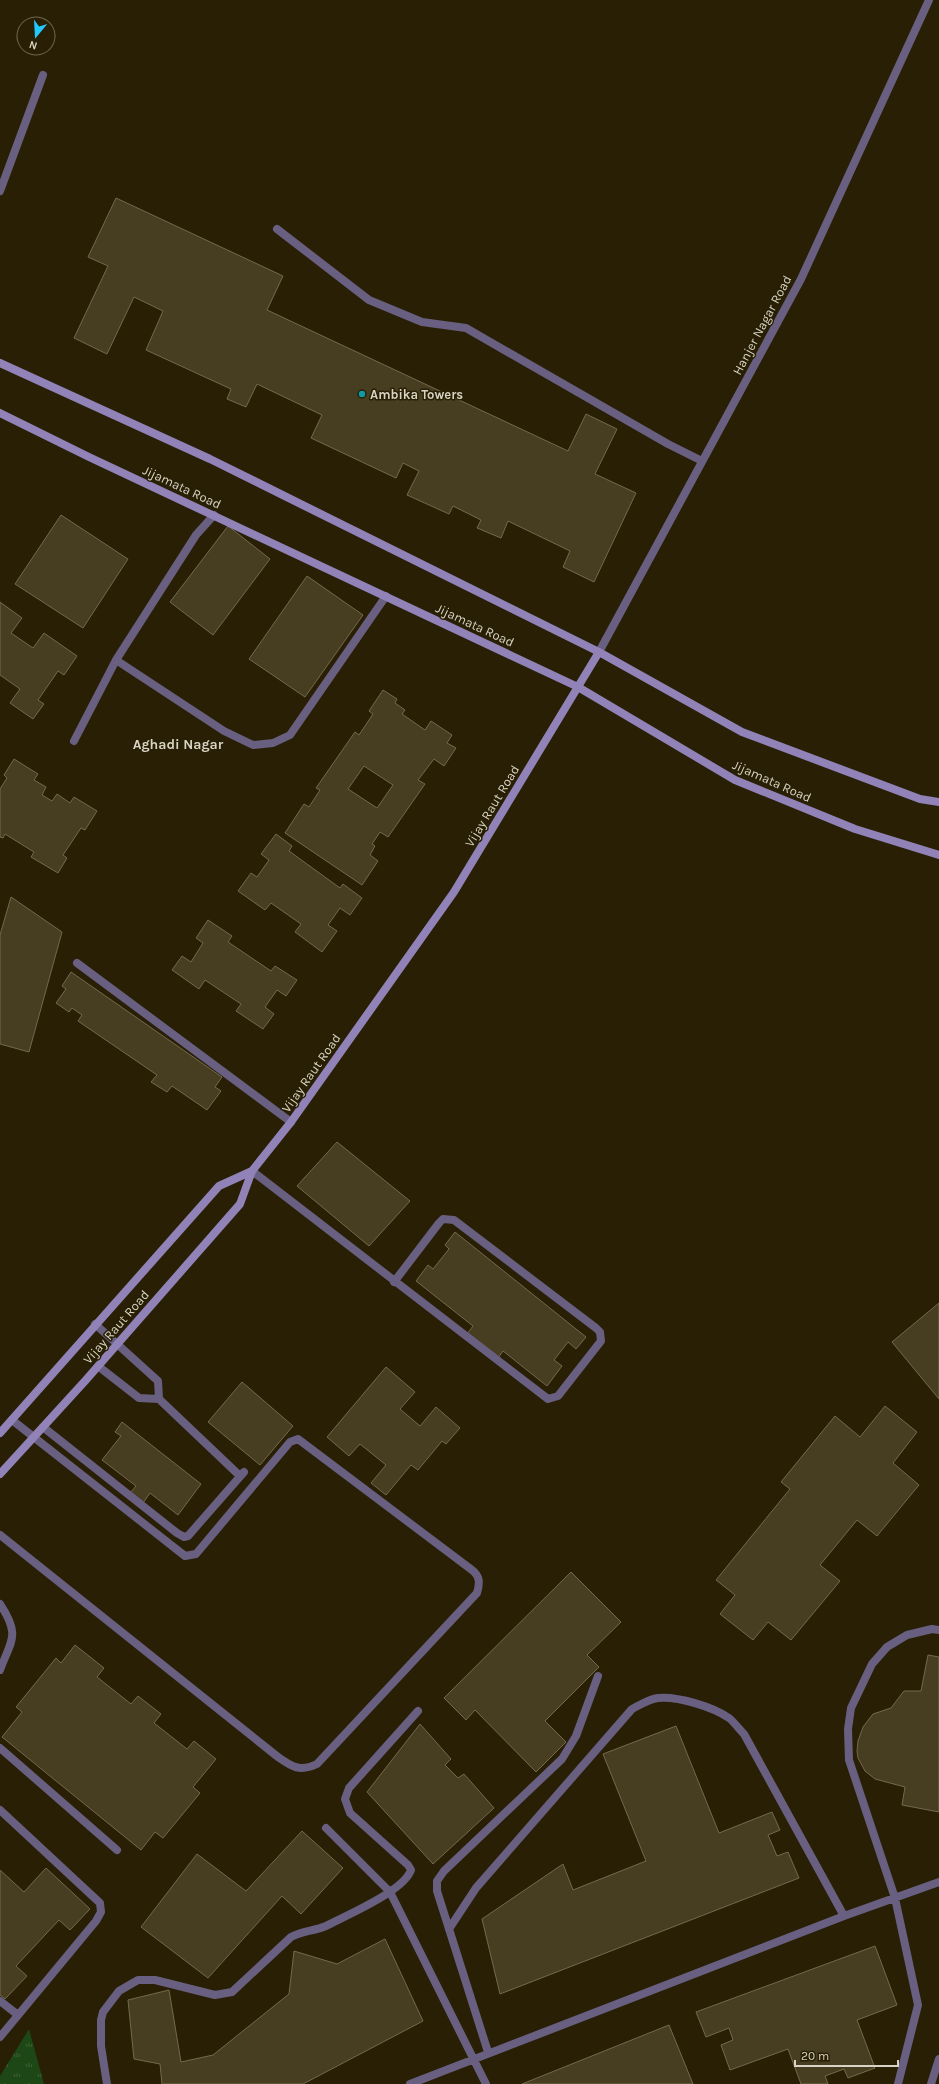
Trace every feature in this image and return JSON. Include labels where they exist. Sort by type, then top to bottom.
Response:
[{"type":"street","name":"Hanjer Nagar Road","points":[[599,652],[801,279],[929,0]]},
{"type":"street","points":[[0,191],[43,74]]},
{"type":"street","points":[[278,229],[369,300],[422,322],[466,328],[668,444],[702,461]]},
{"type":"street","points":[[0,363],[210,459],[599,652],[742,732],[920,799],[939,802]]},
{"type":"street","name":"Jijamata Road","points":[[0,413],[214,516],[578,687],[735,780],[855,829],[939,855]]},
{"type":"street","points":[[74,740],[116,660],[196,535],[214,516]]},
{"type":"street","points":[[116,660],[224,731],[253,745],[273,743],[290,735],[386,596]]},
{"type":"street","name":"Vijay Raut Road","points":[[0,1474],[98,1366],[240,1204],[252,1171],[292,1122],[454,892],[599,652]]},
{"type":"street","points":[[77,963],[292,1122]]},
{"type":"street","points":[[0,1433],[95,1324],[219,1186],[252,1171],[394,1282],[548,1399],[558,1396],[601,1341],[600,1332],[596,1328],[454,1220],[443,1219],[439,1223],[394,1282]]},
{"type":"street","points":[[95,1324],[158,1381],[159,1399]]},
{"type":"street","points":[[43,1427],[177,1533],[184,1537],[188,1536],[242,1474],[159,1399],[139,1398],[98,1366]]},
{"type":"street","points":[[0,1535],[278,1757],[289,1765],[306,1769],[317,1764],[477,1593],[479,1582],[477,1574],[298,1439],[290,1442],[196,1554],[185,1556],[12,1420]]},
{"type":"street","points":[[0,1604],[13,1628],[10,1648],[0,1670]]},
{"type":"street","points":[[898,2084],[918,2004],[895,1898],[850,1760],[848,1729],[851,1708],[872,1664],[887,1647],[907,1635],[932,1629],[939,1630]]},
{"type":"street","points":[[488,2052],[436,1886],[440,1875],[562,1759],[576,1736],[598,1676]]},
{"type":"street","points":[[449,1929],[476,1888],[632,1709],[645,1702],[658,1698],[676,1699],[712,1709],[730,1719],[744,1734],[844,1916]]},
{"type":"street","points":[[107,2084],[101,2046],[103,2012],[120,1991],[127,1985],[138,1980],[155,1980],[215,1995],[225,1995],[232,1992],[291,1937],[298,1933],[316,1930],[326,1926],[390,1892],[409,1875],[410,1868],[350,1813],[346,1806],[345,1794],[418,1711]]},
{"type":"street","points":[[0,1748],[116,1850]]},
{"type":"street","points":[[0,1810],[100,1903],[101,1907],[100,1916],[0,2037]]},
{"type":"street","points":[[326,1828],[390,1892],[486,2084]]},
{"type":"street","points":[[410,2084],[472,2058],[844,1916],[939,1882]]},
{"type":"street","points":[[0,2001],[18,2016]]},
{"type":"street","points":[[931,2084],[939,2059]]},
{"type":"green space","points":[[29,2029],[44,2084],[0,2084],[0,2076]]},
{"type":"building","name":"Ambika Towers","points":[[116,198],[283,276],[267,310],[568,451],[586,414],[617,429],[595,474],[636,493],[594,582],[563,567],[570,551],[508,521],[501,538],[477,528],[481,520],[453,506],[449,514],[407,495],[419,471],[403,463],[396,478],[311,438],[322,415],[257,384],[246,407],[227,399],[231,389],[146,350],[163,311],[134,297],[107,354],[74,338],[108,266],[88,257]]},
{"type":"building","points":[[61,515],[128,559],[83,628],[15,584]]},
{"type":"building","points":[[228,526],[270,559],[213,635],[170,602]]},
{"type":"building","points":[[307,576],[363,615],[305,697],[249,659]]},
{"type":"building","points":[[0,602],[22,618],[11,633],[33,648],[44,633],[77,656],[64,675],[58,671],[38,700],[44,704],[33,719],[10,703],[20,689],[0,675]]},
{"type":"building","points":[[383,690],[397,699],[395,703],[405,710],[402,714],[425,730],[431,721],[452,735],[447,743],[456,748],[444,766],[434,759],[418,780],[425,784],[388,837],[380,832],[372,844],[375,846],[370,855],[378,861],[362,885],[285,833],[304,804],[309,807],[320,790],[316,788],[355,732],[359,735],[373,714],[369,711]],"holes":[[[364,766],[393,785],[377,808],[348,789]]]},
{"type":"building","points":[[14,759],[38,774],[34,780],[46,787],[42,795],[52,801],[57,794],[70,803],[74,797],[97,811],[85,830],[81,828],[63,855],[67,858],[58,873],[31,857],[34,852],[5,834],[3,838],[0,837],[0,789],[7,778],[4,775]]},
{"type":"building","points":[[276,834],[292,846],[289,851],[340,888],[343,884],[362,898],[350,915],[340,908],[328,925],[337,931],[322,952],[295,932],[301,924],[271,903],[265,910],[238,891],[251,873],[257,877],[269,860],[261,854]]},
{"type":"building","points":[[11,897],[62,932],[29,1052],[0,1044],[0,935]]},
{"type":"building","points":[[208,920],[232,936],[228,942],[271,971],[275,966],[297,980],[286,996],[277,990],[265,1007],[274,1014],[263,1029],[236,1011],[241,1004],[205,980],[199,989],[172,970],[182,956],[191,962],[203,943],[196,938]]},
{"type":"building","points":[[71,972],[222,1077],[215,1087],[221,1091],[207,1110],[172,1086],[167,1092],[151,1082],[157,1075],[78,1021],[82,1015],[72,1008],[69,1012],[56,1003],[66,989],[62,986]]},
{"type":"building","points":[[337,1142],[410,1201],[369,1246],[297,1186]]},
{"type":"building","points":[[455,1232],[586,1337],[576,1349],[568,1342],[554,1360],[562,1366],[547,1386],[503,1351],[498,1358],[467,1334],[473,1326],[416,1281],[428,1265],[433,1269],[449,1249],[445,1245]]},
{"type":"building","points":[[939,1303],[939,1399],[892,1342]]},
{"type":"building","points":[[386,1367],[415,1392],[400,1409],[420,1426],[436,1407],[460,1428],[446,1444],[442,1441],[418,1470],[411,1465],[386,1495],[371,1483],[386,1465],[360,1444],[349,1456],[327,1437]]},
{"type":"building","points":[[242,1382],[293,1426],[260,1465],[208,1422]]},
{"type":"building","points":[[885,1406],[917,1432],[893,1463],[919,1485],[877,1536],[857,1520],[820,1565],[840,1581],[791,1640],[768,1622],[753,1640],[720,1614],[735,1595],[716,1580],[790,1489],[781,1482],[835,1416],[860,1437]]},
{"type":"building","points":[[122,1422],[201,1484],[178,1515],[150,1493],[143,1503],[130,1493],[136,1486],[102,1460],[121,1436],[115,1432]]},
{"type":"building","points":[[571,1572],[621,1622],[587,1655],[599,1667],[545,1721],[566,1742],[536,1772],[475,1710],[466,1720],[444,1698]]},
{"type":"building","points":[[75,1645],[104,1668],[97,1677],[131,1704],[138,1696],[161,1714],[154,1723],[187,1749],[194,1741],[216,1759],[193,1787],[200,1793],[163,1838],[155,1832],[141,1850],[2,1737],[22,1712],[16,1707],[56,1658],[61,1663]]},
{"type":"building","points":[[928,1655],[939,1657],[939,1812],[902,1805],[905,1787],[875,1779],[865,1771],[858,1758],[857,1751],[858,1741],[863,1727],[873,1714],[891,1708],[904,1691],[921,1691]]},
{"type":"building","points":[[420,1724],[451,1759],[445,1765],[458,1778],[464,1774],[494,1808],[433,1864],[367,1792]]},
{"type":"building","points":[[676,1726],[719,1833],[772,1812],[780,1830],[768,1835],[777,1856],[788,1852],[799,1878],[500,1994],[482,1919],[563,1864],[573,1890],[646,1861],[603,1754]]},
{"type":"building","points":[[302,1831],[343,1868],[301,1914],[282,1896],[208,1978],[141,1927],[197,1854],[246,1891]]},
{"type":"building","points":[[46,1868],[90,1909],[70,1930],[59,1920],[16,1966],[27,1976],[5,1999],[0,1995],[0,1870],[24,1892]]},
{"type":"building","points":[[385,1939],[423,2021],[303,2084],[162,2084],[160,2064],[134,2059],[128,2000],[169,1990],[181,2062],[213,2055],[289,1994],[294,1951],[337,1964]]},
{"type":"building","points":[[875,1946],[897,2005],[857,2020],[875,2068],[848,2078],[844,2069],[825,2076],[828,2084],[801,2084],[788,2049],[730,2070],[721,2045],[733,2040],[729,2028],[706,2037],[696,2012]]},
{"type":"building","points":[[669,2025],[693,2084],[522,2084]]},
{"type":"place","name":"Ambika Towers","points":[[362,394]]},
{"type":"district","name":"Aghadi Nagar","points":[[178,744]]}]
